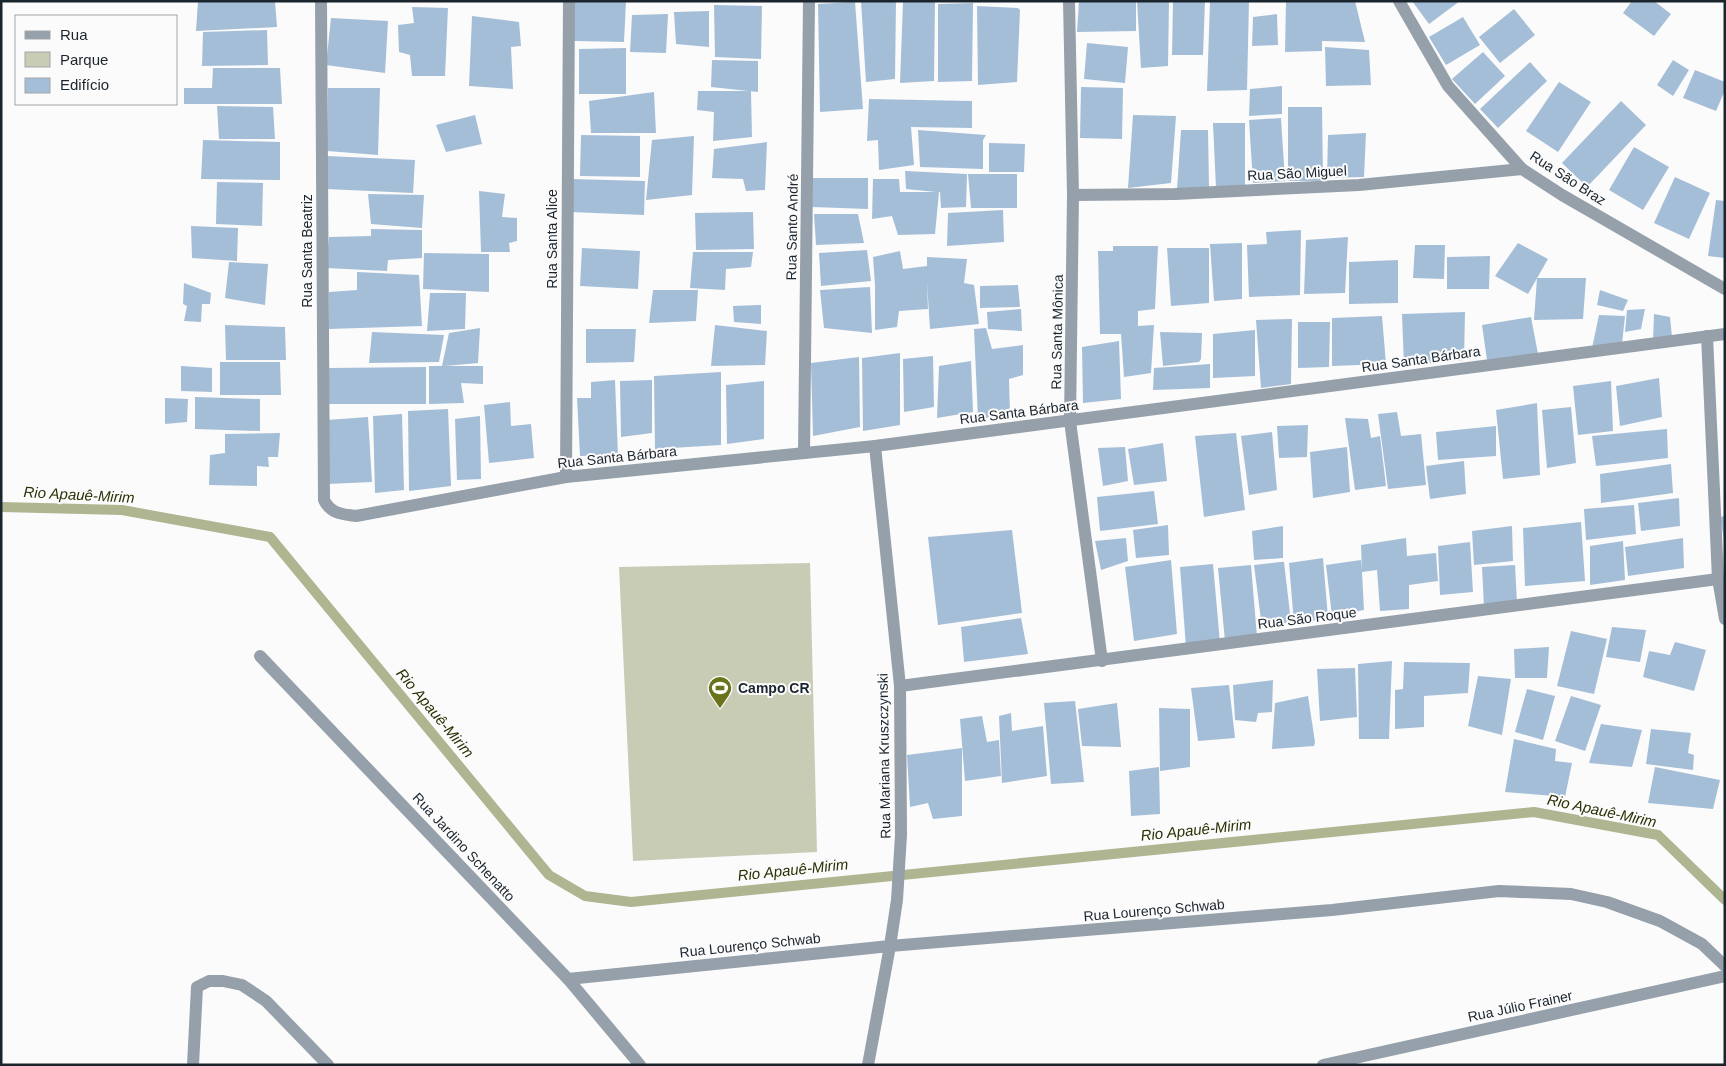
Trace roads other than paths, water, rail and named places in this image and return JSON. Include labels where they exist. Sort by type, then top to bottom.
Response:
[{"type":"street","name":"Rua Santa Beatriz","points":[[321,1],[324,500]]},
{"type":"street","name":"Rua Santa Alice","points":[[566,477],[569,1]]},
{"type":"street","name":"Rua Santo André","points":[[804,453],[809,1]]},
{"type":"street","name":"Rua Santa Mônica","points":[[1069,1],[1074,195],[1070,421],[1102,661]]},
{"type":"street","name":"Rua São Braz","points":[[1398,1],[1448,86],[1522,169],[1562,195],[1725,289]]},
{"type":"street","name":"Rua São Miguel","points":[[1074,195],[1175,194],[1359,185],[1522,169]]},
{"type":"street","name":"Rua Santa Bárbara","points":[[324,500],[330,510],[338,514],[356,516],[566,477],[874,446],[1725,334]]},
{"type":"street","points":[[1706,336],[1718,580],[1725,619]]},
{"type":"street","name":"Rua Mariana Kruszczynski","points":[[868,1065],[897,900],[901,835],[900,686],[874,446]]},
{"type":"street","name":"Rua São Roque","points":[[900,686],[1718,580]]},
{"type":"street","name":"Rua Jardino Schenatto","points":[[260,656],[568,979],[640,1065]]},
{"type":"street","name":"Rua Lourenço Schwab","points":[[568,979],[890,946],[1332,910],[1499,891],[1571,894],[1607,902],[1660,921],[1702,944],[1725,966]]},
{"type":"street","name":"Rua Júlio Frainer","points":[[1323,1065],[1725,976]]},
{"type":"street","points":[[193,1065],[197,987],[209,981],[223,981],[242,985],[266,1001],[328,1065]]},
{"type":"waterway","name":"Rio Apauê-Mirim","points":[[1,507],[122,510],[270,537],[549,875],[585,896],[631,902],[1534,812],[1658,835],[1725,900]]},
{"type":"place","name":"Campo CR","points":[[720,709]]}]
